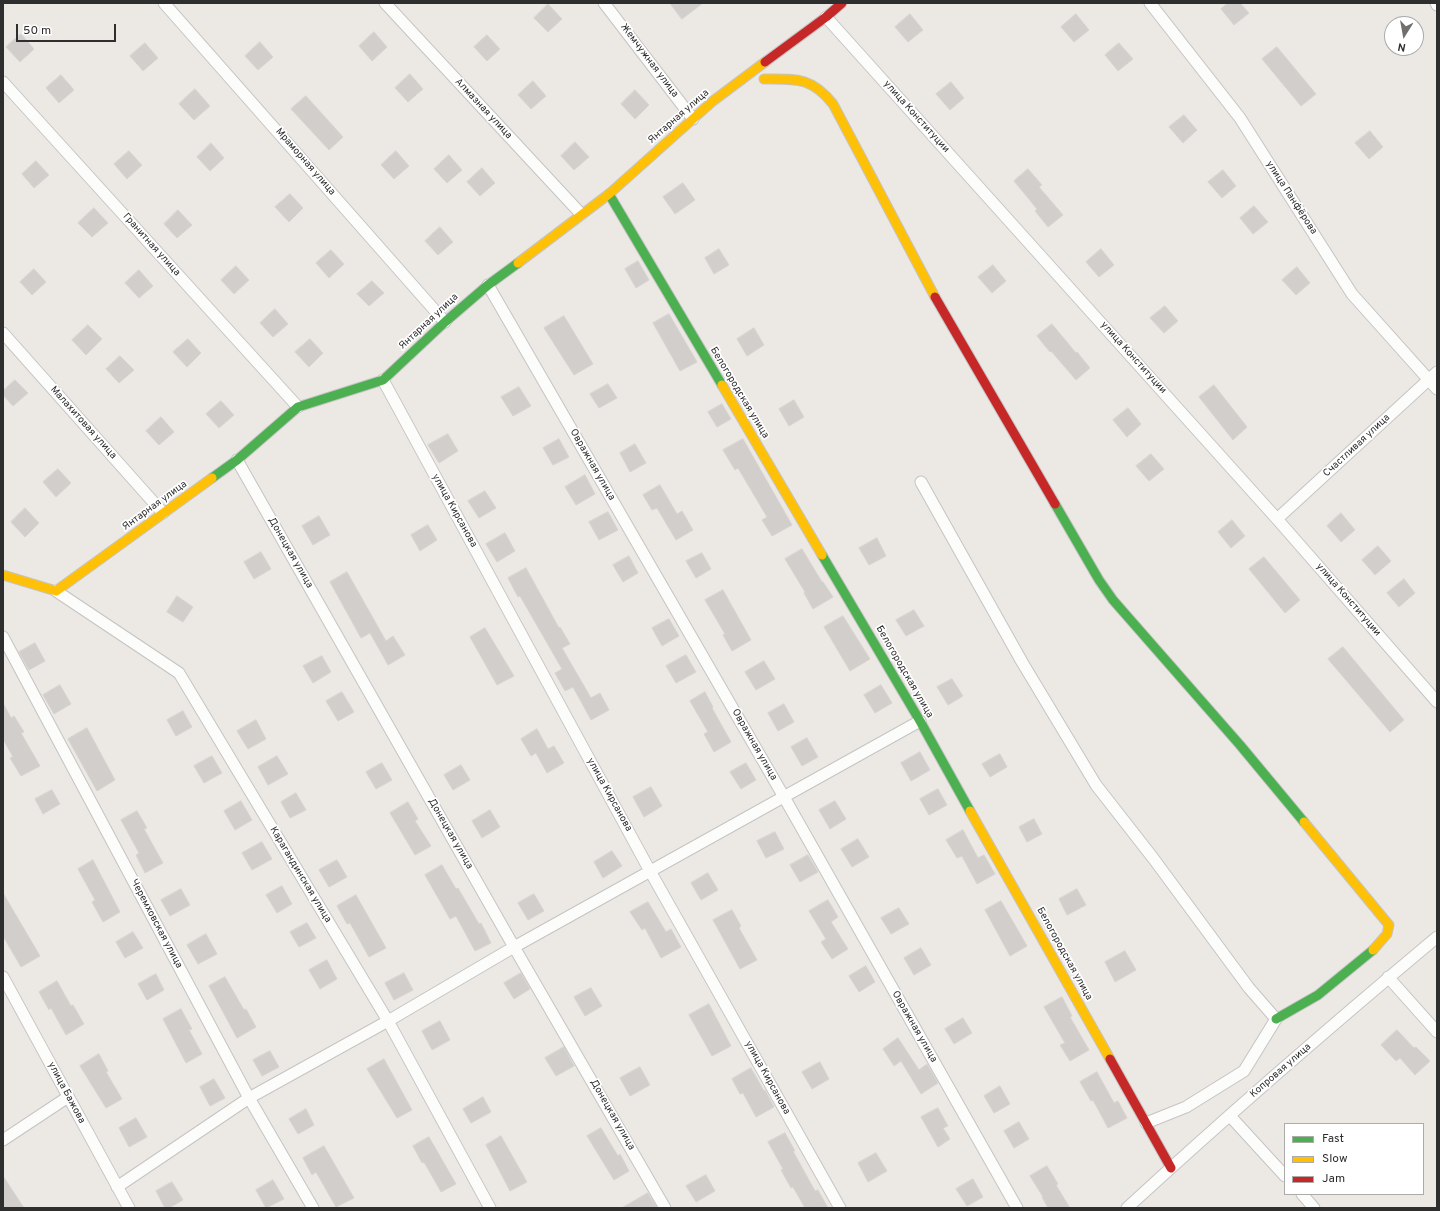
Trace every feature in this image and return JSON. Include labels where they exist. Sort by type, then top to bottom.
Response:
[{"type":"street","name":"Мраморная улица","points":[[164,3],[445,322]]},
{"type":"street","name":"Алмазная улица","points":[[385,3],[581,214]]},
{"type":"street","name":"Жемчужная улица","points":[[604,3],[693,119]]},
{"type":"street","name":"Янтарная улица","points":[[56,591],[237,460],[298,407],[383,380],[488,284],[609,194],[712,101],[826,17],[842,3]]},
{"type":"street","name":"улица Панфёрова","points":[[1150,3],[1240,118],[1352,294],[1433,376],[1437,389]]},
{"type":"street","name":"улица Конституции","points":[[826,17],[1277,519],[1437,702]]},
{"type":"street","points":[[764,79],[786,79],[805,82],[820,89],[833,104],[932,292],[1099,580],[1113,600],[1240,745],[1389,925],[1387,934],[1372,951],[1318,995],[1276,1019],[1244,1071],[1186,1107],[1146,1123]]},
{"type":"street","name":"Гранитная улица","points":[[3,82],[298,407]]},
{"type":"street","name":"Белогородская улица","points":[[609,194],[920,721],[1171,1168]]},
{"type":"street","name":"Овражная улица","points":[[488,284],[784,797],[1017,1208]]},
{"type":"street","name":"Малахитовая улица","points":[[3,333],[164,513]]},
{"type":"street","name":"Счастливая улица","points":[[1277,519],[1433,376]]},
{"type":"street","name":"улица Кирсанова","points":[[383,380],[650,871],[840,1208]]},
{"type":"street","name":"Донецкая улица","points":[[237,460],[514,947],[665,1208]]},
{"type":"street","points":[[921,482],[1022,662],[1096,785],[1153,858],[1249,988],[1276,1019]]},
{"type":"street","points":[[3,575],[56,591]]},
{"type":"street","name":"Карагандинская улица","points":[[56,591],[179,673],[388,1021],[490,1208]]},
{"type":"street","name":"Черемховская улица","points":[[3,637],[249,1098],[313,1208]]},
{"type":"street","points":[[117,1187],[249,1098],[388,1021],[514,947],[920,721]]},
{"type":"street","name":"Копровая улица","points":[[1127,1208],[1388,977],[1437,937]]},
{"type":"street","name":"улица Бажова","points":[[3,977],[129,1208]]},
{"type":"street","points":[[1388,977],[1437,1032]]},
{"type":"street","points":[[3,1140],[68,1097]]},
{"type":"street","points":[[1230,1116],[1284,1175]]},
{"type":"street","points":[[1303,1195],[1314,1208]]},
{"type":"building","points":[[670,3],[703,3],[682,19]]},
{"type":"building","points":[[1228,3],[1240,3],[1249,13],[1234,25],[1221,9]]},
{"type":"building","points":[[548,4],[562,19],[548,32],[534,18]]},
{"type":"building","points":[[910,14],[923,30],[908,42],[895,27]]},
{"type":"building","points":[[1076,14],[1089,30],[1074,42],[1061,27]]},
{"type":"building","points":[[374,32],[387,47],[372,61],[359,46]]},
{"type":"building","points":[[21,34],[34,49],[20,62],[6,47]]},
{"type":"building","points":[[487,35],[500,49],[487,61],[474,47]]},
{"type":"building","points":[[260,42],[273,57],[258,70],[245,56]]},
{"type":"building","points":[[145,43],[158,58],[143,71],[130,56]]},
{"type":"building","points":[[1119,43],[1133,59],[1118,71],[1105,55]]},
{"type":"building","points":[[1277,47],[1316,94],[1301,106],[1262,59]]},
{"type":"building","points":[[410,74],[423,89],[408,102],[395,88]]},
{"type":"building","points":[[61,75],[74,90],[59,103],[46,88]]},
{"type":"building","points":[[533,81],[546,96],[531,109],[518,95]]},
{"type":"building","points":[[951,82],[964,98],[950,110],[936,94]]},
{"type":"building","points":[[195,89],[210,106],[194,120],[179,104]]},
{"type":"building","points":[[635,90],[649,105],[635,119],[621,104]]},
{"type":"building","points":[[306,96],[343,137],[329,150],[291,109]]},
{"type":"building","points":[[1184,115],[1197,130],[1183,143],[1169,127]]},
{"type":"building","points":[[1370,131],[1383,147],[1369,159],[1355,143]]},
{"type":"building","points":[[575,142],[589,157],[574,170],[561,156]]},
{"type":"building","points":[[211,143],[224,158],[210,171],[197,157]]},
{"type":"building","points":[[129,151],[142,165],[127,179],[114,164]]},
{"type":"building","points":[[396,151],[409,166],[394,179],[381,165]]},
{"type":"building","points":[[449,155],[462,170],[447,183],[434,169]]},
{"type":"building","points":[[36,161],[49,175],[34,188],[22,174]]},
{"type":"building","points":[[482,168],[495,183],[480,196],[467,182]]},
{"type":"building","points":[[1028,169],[1042,185],[1039,187],[1063,215],[1048,227],[1035,211],[1037,209],[1014,181]]},
{"type":"building","points":[[1223,170],[1236,186],[1222,198],[1208,182]]},
{"type":"building","points":[[683,183],[695,200],[675,214],[663,197]]},
{"type":"building","points":[[290,194],[303,208],[289,222],[275,207]]},
{"type":"building","points":[[1254,206],[1268,222],[1253,234],[1240,218]]},
{"type":"building","points":[[94,208],[108,223],[92,237],[78,223]]},
{"type":"building","points":[[178,210],[192,225],[177,238],[164,224]]},
{"type":"building","points":[[440,227],[453,242],[438,255],[425,241]]},
{"type":"building","points":[[719,249],[729,265],[714,274],[705,258]]},
{"type":"building","points":[[1101,249],[1114,265],[1099,277],[1086,262]]},
{"type":"building","points":[[331,250],[344,264],[329,278],[316,263]]},
{"type":"building","points":[[638,261],[649,280],[636,288],[625,269]]},
{"type":"building","points":[[993,265],[1006,281],[992,293],[978,277]]},
{"type":"building","points":[[236,266],[249,280],[234,294],[221,280]]},
{"type":"building","points":[[1297,267],[1310,283],[1296,295],[1282,280]]},
{"type":"building","points":[[34,269],[46,282],[32,295],[20,282]]},
{"type":"building","points":[[139,270],[153,286],[139,298],[125,283]]},
{"type":"building","points":[[372,281],[384,293],[369,306],[357,294]]},
{"type":"building","points":[[1165,306],[1178,321],[1164,333],[1150,318]]},
{"type":"building","points":[[275,309],[288,324],[273,337],[260,323]]},
{"type":"building","points":[[669,314],[697,362],[680,371],[653,323]]},
{"type":"building","points":[[564,316],[593,364],[574,375],[544,328]]},
{"type":"building","points":[[1052,324],[1090,368],[1076,380],[1037,336]]},
{"type":"building","points":[[88,325],[102,339],[86,355],[72,340]]},
{"type":"building","points":[[754,328],[764,345],[747,356],[737,339]]},
{"type":"building","points":[[188,339],[201,353],[187,367],[173,352]]},
{"type":"building","points":[[310,339],[323,353],[309,367],[295,352]]},
{"type":"building","points":[[120,356],[134,370],[119,383],[106,369]]},
{"type":"building","points":[[15,380],[28,393],[13,406],[3,395],[3,391]]},
{"type":"building","points":[[608,384],[617,398],[599,408],[590,394]]},
{"type":"building","points":[[1214,385],[1247,427],[1233,440],[1199,397]]},
{"type":"building","points":[[519,387],[531,406],[513,416],[501,397]]},
{"type":"building","points":[[794,400],[804,417],[789,426],[779,409]]},
{"type":"building","points":[[221,401],[234,415],[219,428],[206,414]]},
{"type":"building","points":[[722,404],[731,419],[717,427],[708,412]]},
{"type":"building","points":[[1128,408],[1141,424],[1127,437],[1113,420]]},
{"type":"building","points":[[161,417],[174,432],[159,445],[146,431]]},
{"type":"building","points":[[448,434],[458,451],[439,463],[428,445]]},
{"type":"building","points":[[559,439],[569,457],[553,465],[543,448]]},
{"type":"building","points":[[743,439],[792,525],[772,536],[762,520],[767,517],[738,468],[735,470],[723,450]]},
{"type":"building","points":[[635,444],[646,463],[630,472],[620,453]]},
{"type":"building","points":[[1151,454],[1164,469],[1149,481],[1136,466]]},
{"type":"building","points":[[58,469],[71,483],[56,497],[43,482]]},
{"type":"building","points":[[585,475],[595,494],[576,505],[565,487]]},
{"type":"building","points":[[660,485],[677,514],[682,511],[693,530],[676,540],[657,508],[652,510],[643,495]]},
{"type":"building","points":[[485,491],[496,508],[479,518],[468,501]]},
{"type":"building","points":[[25,508],[39,523],[25,537],[11,522]]},
{"type":"building","points":[[608,512],[618,530],[599,540],[589,522]]},
{"type":"building","points":[[1341,513],[1355,530],[1341,542],[1327,526]]},
{"type":"building","points":[[319,516],[330,535],[313,545],[302,526]]},
{"type":"building","points":[[1232,520],[1245,536],[1231,548],[1218,532]]},
{"type":"building","points":[[428,525],[437,540],[420,551],[411,535]]},
{"type":"building","points":[[505,533],[515,551],[497,562],[486,544]]},
{"type":"building","points":[[877,538],[886,556],[869,565],[859,548]]},
{"type":"building","points":[[1378,546],[1391,561],[1375,575],[1362,560]]},
{"type":"building","points":[[802,549],[833,597],[813,609],[804,593],[805,592],[785,559]]},
{"type":"building","points":[[261,552],[271,569],[254,579],[244,562]]},
{"type":"building","points":[[702,553],[711,569],[696,578],[686,561]]},
{"type":"building","points":[[629,556],[638,573],[623,582],[613,565]]},
{"type":"building","points":[[1264,557],[1300,600],[1285,613],[1249,569]]},
{"type":"building","points":[[526,568],[559,628],[560,627],[570,644],[562,648],[591,698],[600,693],[609,710],[591,720],[573,687],[565,691],[555,673],[562,669],[508,578]]},
{"type":"building","points":[[347,572],[386,641],[393,636],[405,655],[388,665],[370,633],[361,638],[330,582]]},
{"type":"building","points":[[1404,579],[1415,593],[1399,607],[1387,593]]},
{"type":"building","points":[[723,590],[751,640],[732,651],[723,635],[725,634],[705,600]]},
{"type":"building","points":[[177,596],[193,607],[183,622],[167,612]]},
{"type":"building","points":[[914,610],[924,626],[906,636],[896,620]]},
{"type":"building","points":[[843,616],[870,659],[850,671],[824,627]]},
{"type":"building","points":[[669,619],[679,636],[662,646],[652,628]]},
{"type":"building","points":[[485,628],[514,676],[497,685],[470,637]]},
{"type":"building","points":[[35,643],[45,661],[29,670],[19,652]]},
{"type":"building","points":[[1343,647],[1404,720],[1390,732],[1328,659]]},
{"type":"building","points":[[686,655],[696,672],[676,683],[666,666]]},
{"type":"building","points":[[322,656],[331,672],[313,683],[303,666]]},
{"type":"building","points":[[764,661],[775,679],[756,690],[745,672]]},
{"type":"building","points":[[952,679],[963,696],[948,705],[937,687]]},
{"type":"building","points":[[60,685],[71,704],[54,714],[43,695]]},
{"type":"building","points":[[881,685],[892,703],[875,713],[864,695]]},
{"type":"building","points":[[342,692],[354,712],[338,721],[326,701]]},
{"type":"building","points":[[705,692],[731,742],[714,752],[704,734],[708,732],[690,701]]},
{"type":"building","points":[[3,703],[11,718],[14,716],[24,732],[21,733],[40,766],[21,776],[10,758],[13,757],[3,739]]},
{"type":"building","points":[[784,704],[794,722],[778,731],[768,713]]},
{"type":"building","points":[[183,711],[192,727],[176,736],[167,720]]},
{"type":"building","points":[[256,720],[266,739],[248,749],[237,731]]},
{"type":"building","points":[[87,728],[115,780],[97,791],[68,739]]},
{"type":"building","points":[[537,729],[548,749],[554,746],[564,763],[547,773],[536,753],[531,756],[521,739]]},
{"type":"building","points":[[807,738],[818,757],[802,766],[791,747]]},
{"type":"building","points":[[920,752],[930,770],[911,781],[901,763]]},
{"type":"building","points":[[1000,754],[1007,767],[990,777],[982,764]]},
{"type":"building","points":[[212,756],[222,773],[204,783],[194,766]]},
{"type":"building","points":[[277,756],[288,774],[268,785],[258,767]]},
{"type":"building","points":[[382,763],[392,780],[376,789],[366,772]]},
{"type":"building","points":[[746,763],[756,780],[741,789],[730,772]]},
{"type":"building","points":[[461,765],[470,780],[453,790],[444,775]]},
{"type":"building","points":[[651,787],[662,806],[644,817],[633,797]]},
{"type":"building","points":[[938,789],[947,805],[929,815],[920,799]]},
{"type":"building","points":[[52,790],[60,804],[43,814],[35,799]]},
{"type":"building","points":[[296,793],[306,810],[290,818],[281,802]]},
{"type":"building","points":[[241,801],[252,820],[235,830],[224,811]]},
{"type":"building","points":[[835,801],[846,819],[830,829],[819,810]]},
{"type":"building","points":[[408,802],[418,819],[415,821],[431,846],[415,855],[390,813]]},
{"type":"building","points":[[490,810],[500,827],[482,838],[472,821]]},
{"type":"building","points":[[137,811],[147,828],[144,829],[163,863],[145,873],[136,855],[139,853],[121,820]]},
{"type":"building","points":[[1034,819],[1042,834],[1027,842],[1019,827]]},
{"type":"building","points":[[963,830],[978,858],[984,855],[995,874],[977,884],[962,856],[957,858],[946,840]]},
{"type":"building","points":[[775,832],[784,849],[766,858],[757,841]]},
{"type":"building","points":[[858,839],[869,857],[852,867],[841,849]]},
{"type":"building","points":[[262,842],[272,859],[252,870],[242,853]]},
{"type":"building","points":[[612,851],[622,866],[603,878],[594,862]]},
{"type":"building","points":[[808,855],[818,872],[800,882],[790,865]]},
{"type":"building","points":[[93,860],[120,912],[103,922],[92,902],[95,900],[78,869]]},
{"type":"building","points":[[337,860],[347,877],[329,887],[319,870]]},
{"type":"building","points":[[442,865],[456,889],[458,888],[479,924],[481,923],[491,943],[475,951],[456,916],[450,919],[425,875]]},
{"type":"building","points":[[708,873],[718,890],[701,900],[691,883]]},
{"type":"building","points":[[282,886],[292,904],[277,913],[266,895]]},
{"type":"building","points":[[181,889],[190,905],[170,916],[161,900]]},
{"type":"building","points":[[1077,889],[1086,905],[1067,915],[1059,899]]},
{"type":"building","points":[[3,893],[40,956],[21,967],[3,936]]},
{"type":"building","points":[[534,894],[544,911],[528,920],[518,903]]},
{"type":"building","points":[[356,895],[386,948],[369,957],[350,923],[347,924],[337,906]]},
{"type":"building","points":[[828,900],[838,917],[831,922],[848,949],[832,959],[821,942],[826,939],[809,911]]},
{"type":"building","points":[[1001,901],[1027,946],[1010,956],[985,910]]},
{"type":"building","points":[[648,902],[666,932],[671,929],[681,947],[661,958],[645,928],[642,930],[630,912]]},
{"type":"building","points":[[899,908],[909,924],[891,934],[881,918]]},
{"type":"building","points":[[732,910],[741,926],[739,928],[757,960],[740,969],[713,920]]},
{"type":"building","points":[[307,923],[316,938],[299,947],[290,932]]},
{"type":"building","points":[[133,932],[143,948],[125,958],[116,942]]},
{"type":"building","points":[[206,934],[217,954],[198,964],[187,945]]},
{"type":"building","points":[[921,948],[931,965],[914,975],[904,958]]},
{"type":"building","points":[[1125,951],[1136,970],[1115,982],[1105,962]]},
{"type":"building","points":[[327,960],[337,979],[320,989],[309,970]]},
{"type":"building","points":[[866,966],[875,982],[859,992],[849,976]]},
{"type":"building","points":[[404,973],[413,990],[394,1000],[385,983]]},
{"type":"building","points":[[521,973],[530,989],[514,999],[504,983]]},
{"type":"building","points":[[156,974],[164,990],[147,1000],[138,984]]},
{"type":"building","points":[[225,977],[244,1010],[246,1009],[256,1027],[237,1038],[209,986]]},
{"type":"building","points":[[57,981],[71,1006],[73,1005],[84,1024],[66,1035],[51,1008],[49,1010],[39,992]]},
{"type":"building","points":[[591,988],[602,1006],[585,1016],[574,997]]},
{"type":"building","points":[[1062,997],[1072,1016],[1070,1017],[1089,1050],[1070,1061],[1060,1045],[1065,1043],[1044,1007]]},
{"type":"building","points":[[709,1004],[731,1046],[712,1056],[689,1015]]},
{"type":"building","points":[[181,1009],[192,1029],[189,1030],[202,1054],[186,1063],[163,1019]]},
{"type":"building","points":[[963,1018],[972,1033],[954,1044],[945,1029]]},
{"type":"building","points":[[440,1021],[450,1040],[432,1050],[422,1031]]},
{"type":"building","points":[[1397,1030],[1414,1048],[1416,1047],[1430,1061],[1415,1075],[1400,1058],[1396,1061],[1381,1045]]},
{"type":"building","points":[[898,1038],[919,1070],[927,1064],[938,1083],[921,1094],[901,1061],[894,1066],[883,1049]]},
{"type":"building","points":[[564,1047],[574,1066],[556,1076],[545,1058]]},
{"type":"building","points":[[270,1051],[279,1067],[262,1076],[253,1060]]},
{"type":"building","points":[[99,1054],[108,1071],[106,1072],[122,1099],[106,1108],[80,1066]]},
{"type":"building","points":[[384,1059],[412,1110],[397,1118],[367,1069]]},
{"type":"building","points":[[820,1062],[829,1079],[812,1089],[802,1072]]},
{"type":"building","points":[[640,1067],[650,1085],[630,1096],[620,1078]]},
{"type":"building","points":[[751,1068],[774,1107],[756,1117],[743,1093],[740,1094],[732,1079]]},
{"type":"building","points":[[1097,1072],[1114,1103],[1118,1101],[1127,1118],[1108,1128],[1093,1100],[1091,1101],[1080,1082]]},
{"type":"building","points":[[214,1079],[225,1098],[210,1106],[200,1087]]},
{"type":"building","points":[[1000,1086],[1010,1104],[994,1113],[984,1096]]},
{"type":"building","points":[[483,1097],[491,1112],[471,1123],[463,1109]]},
{"type":"building","points":[[938,1108],[948,1126],[943,1128],[950,1139],[938,1147],[921,1117]]},
{"type":"building","points":[[306,1109],[314,1125],[298,1134],[289,1119]]},
{"type":"building","points":[[136,1118],[147,1137],[129,1147],[119,1128]]},
{"type":"building","points":[[1019,1122],[1029,1139],[1014,1148],[1004,1131]]},
{"type":"building","points":[[601,1128],[618,1156],[620,1154],[629,1171],[614,1180],[587,1136]]},
{"type":"building","points":[[785,1133],[815,1191],[818,1190],[828,1208],[805,1208],[793,1187],[791,1188],[781,1170],[783,1169],[768,1142]]},
{"type":"building","points":[[501,1136],[527,1182],[510,1191],[486,1145]]},
{"type":"building","points":[[429,1137],[456,1184],[441,1192],[413,1146]]},
{"type":"building","points":[[324,1146],[354,1198],[336,1207],[316,1172],[312,1175],[303,1158]]},
{"type":"building","points":[[876,1153],[887,1171],[868,1182],[858,1163]]},
{"type":"building","points":[[1047,1166],[1058,1184],[1056,1185],[1070,1208],[1048,1208],[1030,1176]]},
{"type":"building","points":[[706,1175],[715,1191],[696,1202],[686,1186]]},
{"type":"building","points":[[3,1176],[24,1208],[3,1208]]},
{"type":"building","points":[[973,1179],[983,1197],[967,1206],[956,1189]]},
{"type":"building","points":[[273,1180],[284,1199],[266,1208],[256,1190]]},
{"type":"building","points":[[172,1182],[183,1200],[169,1208],[165,1208],[156,1191]]},
{"type":"building","points":[[648,1193],[657,1208],[622,1208]]},
{"type":"traffic: fast","points":[[609,194],[722,385]]},
{"type":"traffic: fast","points":[[212,478],[237,460],[298,407],[383,380],[445,322],[488,285],[518,263]]},
{"type":"traffic: fast","points":[[1055,504],[1099,580],[1113,600],[1240,745],[1304,822]]},
{"type":"traffic: fast","points":[[822,555],[920,721],[970,811]]},
{"type":"traffic: fast","points":[[1276,1019],[1318,995],[1373,950]]},
{"type":"traffic: slow","points":[[518,263],[609,194],[713,101],[765,62]]},
{"type":"traffic: slow","points":[[764,79],[803,81],[818,89],[833,104],[935,297]]},
{"type":"traffic: slow","points":[[722,385],[822,555]]},
{"type":"traffic: slow","points":[[3,575],[56,591],[212,478]]},
{"type":"traffic: slow","points":[[970,811],[1110,1059]]},
{"type":"traffic: slow","points":[[1304,822],[1389,925],[1387,934],[1373,950]]},
{"type":"traffic: jam","points":[[765,62],[826,17],[842,3]]},
{"type":"traffic: jam","points":[[935,297],[1055,504]]},
{"type":"traffic: jam","points":[[1110,1059],[1171,1168]]}]
